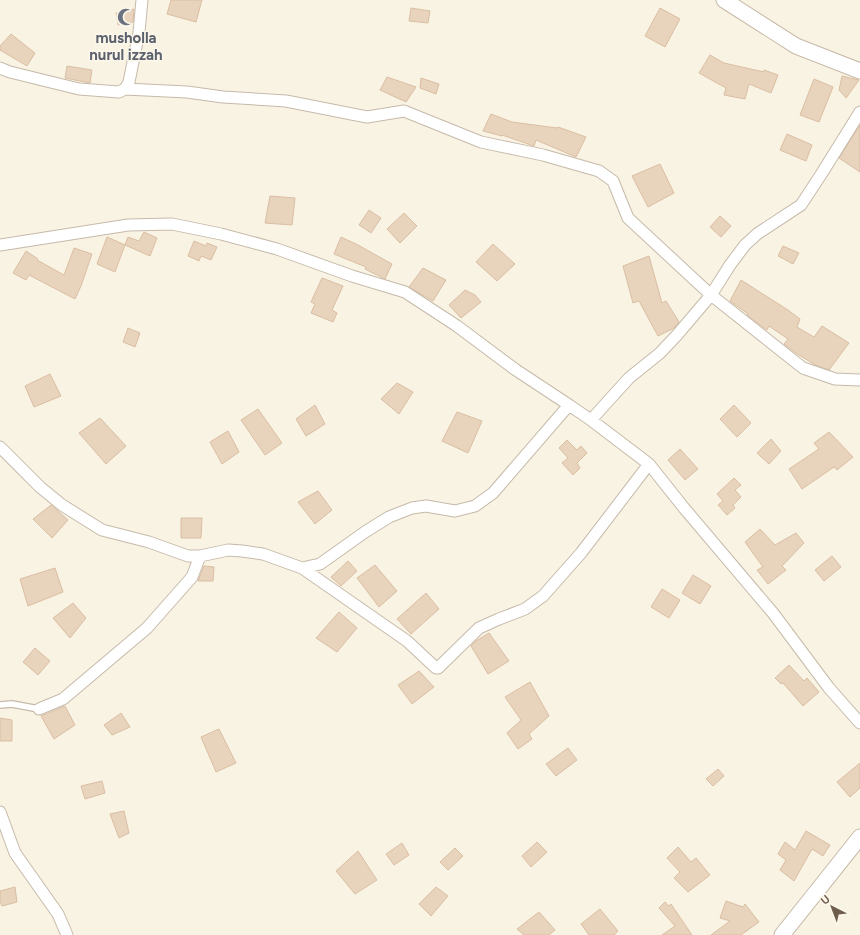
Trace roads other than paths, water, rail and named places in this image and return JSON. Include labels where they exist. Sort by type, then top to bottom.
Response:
[{"type":"main road","points":[[724,0],[796,46],[860,71]]},
{"type":"main road","points":[[782,935],[860,837]]},
{"type":"street","points":[[0,68],[10,72],[79,89],[119,92],[125,89],[130,82],[139,32],[142,0]]},
{"type":"street","points":[[125,89],[187,92],[223,97],[286,101],[367,117],[404,111],[481,142],[543,155],[599,172],[613,181],[628,218],[710,295],[803,368],[835,379],[860,380]]},
{"type":"street","points":[[591,420],[629,378],[655,357],[677,335],[710,295],[745,245],[767,227],[800,205],[818,180],[860,112]]},
{"type":"street","points":[[0,245],[128,226],[172,224],[222,234],[277,249],[352,276],[405,292],[457,326],[516,370],[591,420],[649,464],[684,508],[774,613],[829,688],[860,723]]},
{"type":"street","points":[[302,568],[320,564],[389,517],[412,508],[426,506],[455,510],[475,506],[493,493],[569,405]]},
{"type":"street","points":[[0,447],[45,492],[62,505],[102,530],[149,542],[188,556],[200,556],[228,550],[242,550],[263,554],[302,568],[408,642],[436,668],[440,666],[479,628],[525,610],[544,596],[581,553],[649,464]]},
{"type":"street","points":[[39,708],[63,699],[147,628],[192,577],[200,556]]},
{"type":"street","points":[[0,812],[15,853],[58,914],[67,935]]},
{"type":"lane","points":[[0,705],[12,704],[39,708]]},
{"type":"place","name":"musholla nurul izzah","points":[[126,17]]}]
